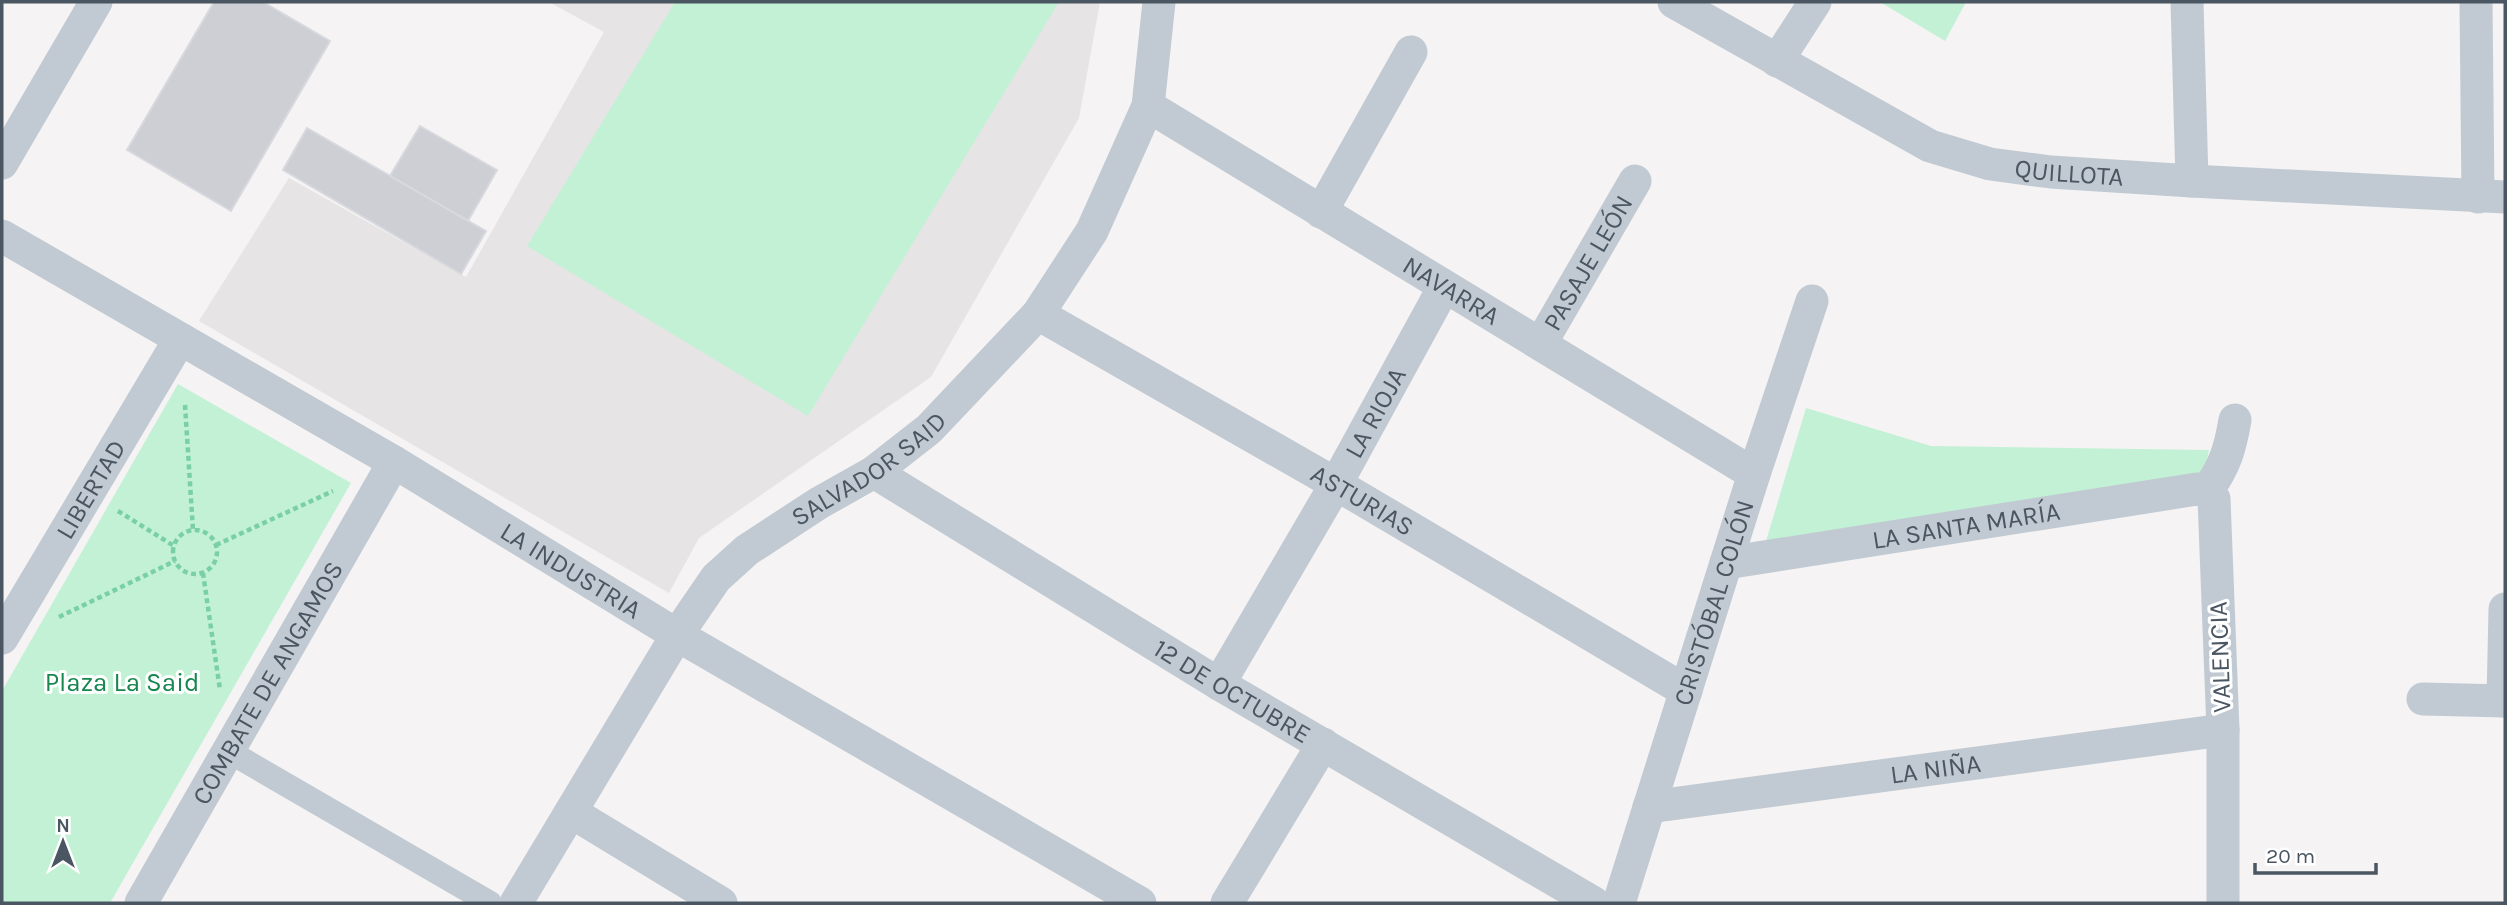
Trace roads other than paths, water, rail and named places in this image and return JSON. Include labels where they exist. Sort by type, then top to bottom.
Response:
[{"type":"street","points":[[2,163],[96,2]]},
{"type":"street","name":"SALVADOR SAID","points":[[516,903],[677,635],[716,578],[747,550],[874,471],[929,429],[1038,314],[1092,231],[1148,106],[1159,2]]},
{"type":"street","name":"QUILLOTA","points":[[1674,2],[1930,146],[1990,164],[2052,172],[2492,197]]},
{"type":"street","points":[[1777,61],[1815,2]]},
{"type":"street","points":[[2188,2],[2192,181]]},
{"type":"street","points":[[2476,2],[2492,197]]},
{"type":"street","points":[[1321,212],[1411,52]]},
{"type":"street","name":"NAVARRA","points":[[1148,106],[1754,474]]},
{"type":"street","name":"PASAJE LEÓN","points":[[1541,343],[1635,181]]},
{"type":"street","name":"LA INDUSTRIA","points":[[2,236],[394,462],[677,635],[1140,903]]},
{"type":"street","name":"LA RIOJA","points":[[1219,684],[1336,484],[1444,287]]},
{"type":"street","name":"CRISTÓBAL COLÓN","points":[[1619,903],[1754,474],[1812,301]]},
{"type":"street","name":"ASTURIAS","points":[[1038,314],[1336,484],[1686,691]]},
{"type":"street","name":"LIBERTAD","points":[[7,621],[90,494],[180,339]]},
{"type":"street","points":[[2207,491],[2222,470],[2231,446],[2235,420]]},
{"type":"street","name":"COMBATE DE ANGAMOS","points":[[141,903],[394,462]]},
{"type":"street","name":"12 DE OCTUBRE","points":[[874,471],[1219,684],[1594,903]]},
{"type":"street","name":"LA SANTA MARÍA","points":[[1726,563],[2197,489],[2207,491]]},
{"type":"street","name":"VALENCIA","points":[[2207,491],[2214,499],[2222,730],[2222,903]]},
{"type":"street","points":[[2423,699],[2504,701],[2505,610]]},
{"type":"street","name":"LA NIÑA","points":[[1649,807],[2222,730]]},
{"type":"street","points":[[1227,903],[1323,744]]},
{"type":"street","points":[[228,751],[490,903]]},
{"type":"street","points":[[571,812],[721,903]]},
{"type":"park label","name":"Plaza La Said","points":[[122,682]]}]
